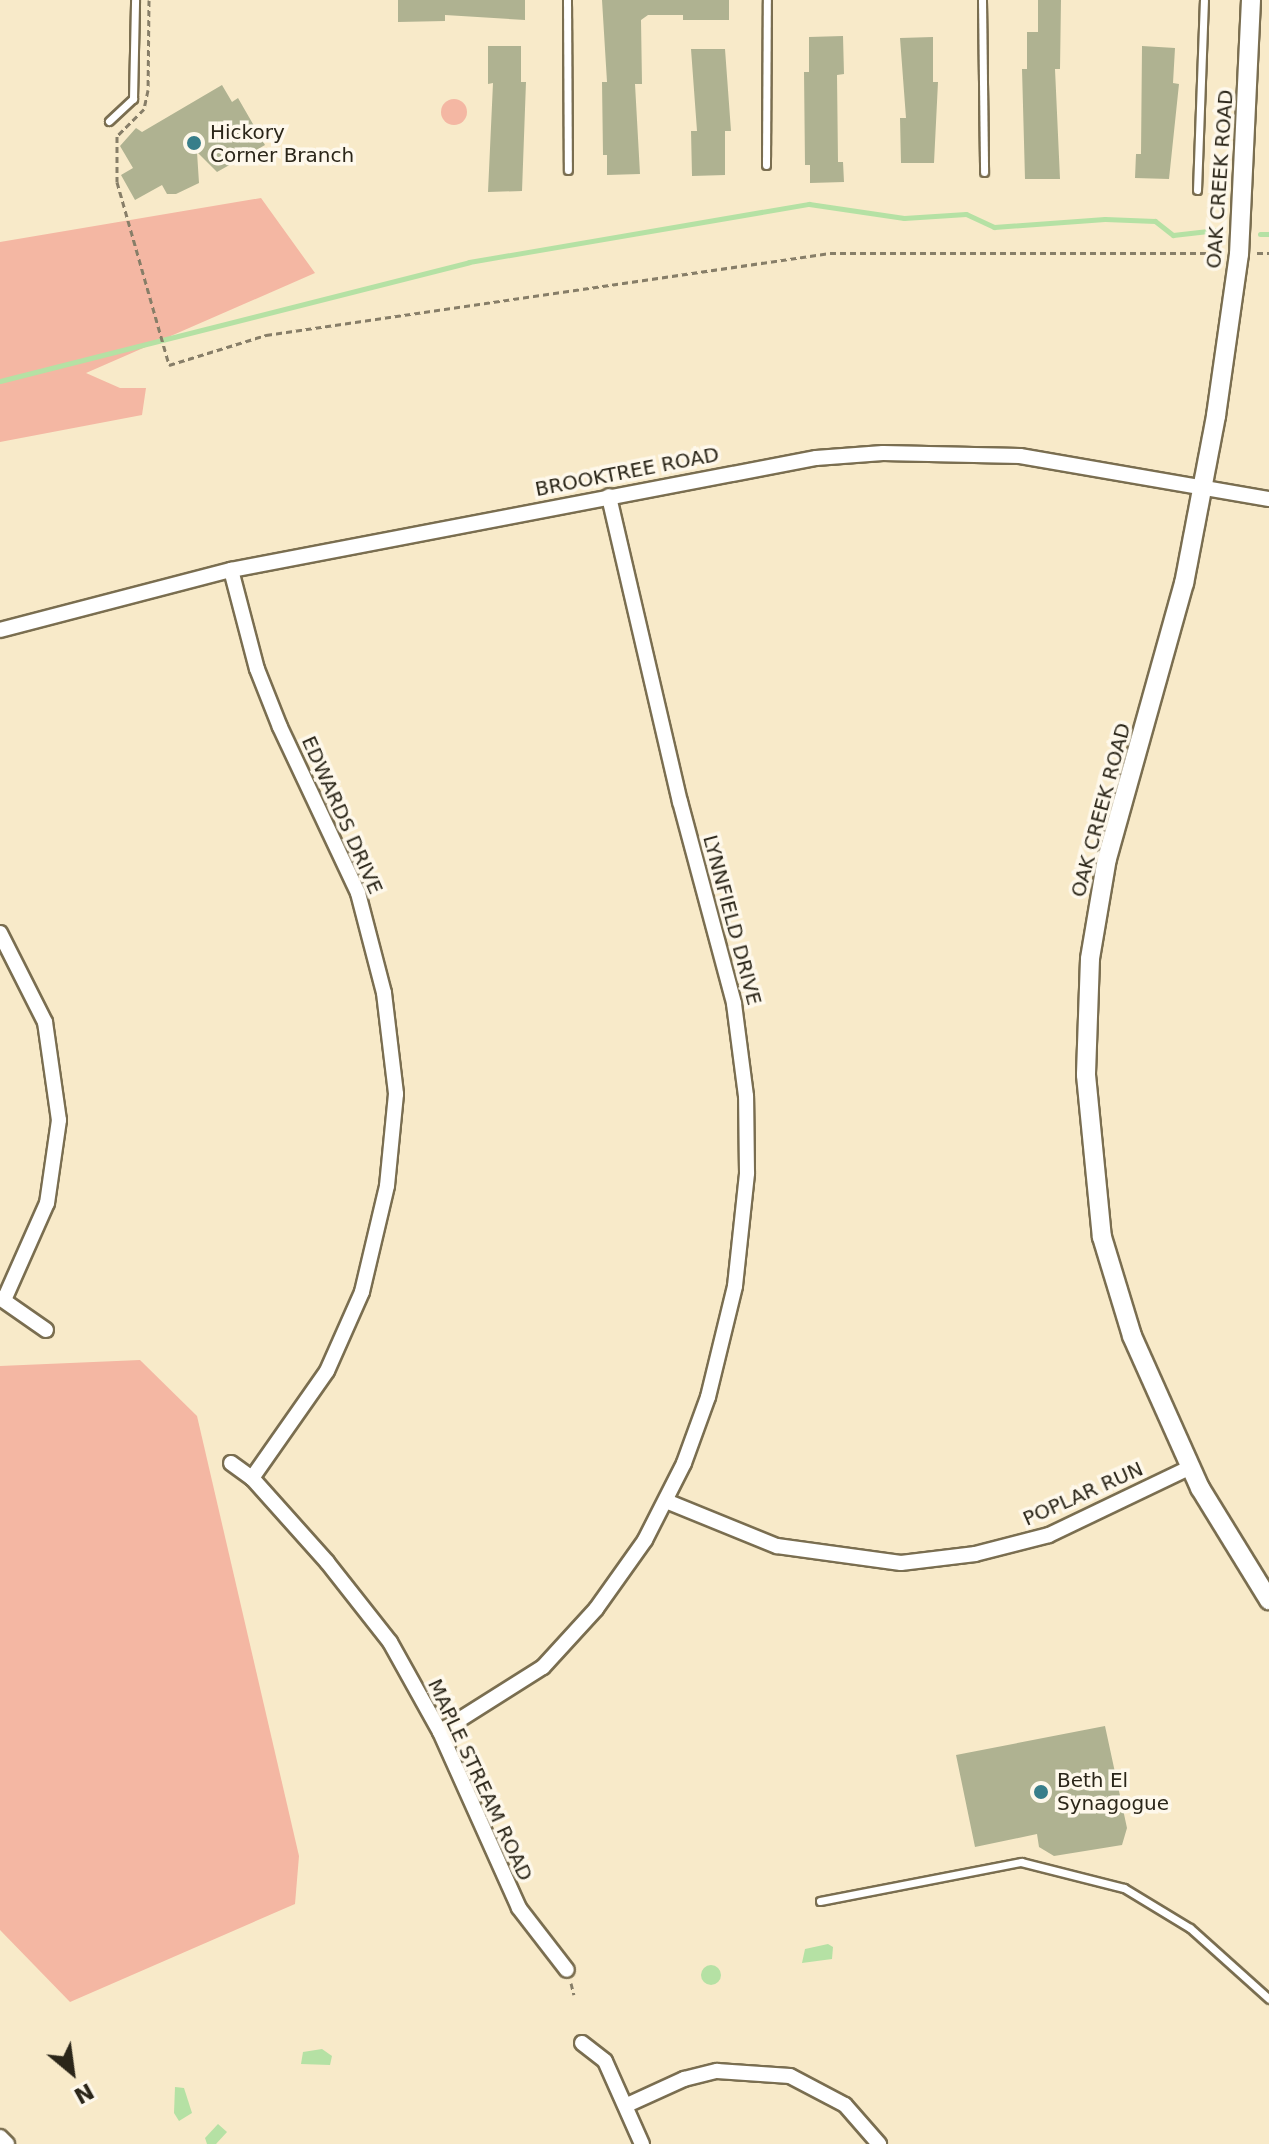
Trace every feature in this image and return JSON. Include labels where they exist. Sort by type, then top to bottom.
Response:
[{"type":"street","name":"OAK CREEK ROAD","points":[[1251,0],[1239,254],[1204,490],[1107,858],[1086,1017],[1089,1126],[1102,1237],[1132,1336],[1189,1468],[1269,1600]]},
{"type":"street","name":"BROOKTREE ROAD","points":[[0,630],[231,570],[803,460],[938,452],[1070,462],[1204,490],[1269,499]]},
{"type":"street","name":"LYNNFIELD DRIVE","points":[[440,1732],[516,1687],[572,1639],[633,1558],[666,1501],[708,1397],[735,1286],[747,1173],[746,1096],[722,947],[680,802],[609,496]]},
{"type":"street","name":"EDWARDS DRIVE","points":[[231,570],[257,669],[280,727],[358,893],[384,993],[396,1094],[387,1186],[362,1292],[327,1371],[252,1478]]},
{"type":"street","points":[[0,933],[45,1022],[59,1120],[47,1203],[2,1299],[46,1330]]},
{"type":"street","name":"MAPLE STREAM ROAD","points":[[231,1463],[252,1478],[358,1597],[440,1732],[519,1908],[567,1970]]},
{"type":"street","name":"POPLAR RUN","points":[[666,1501],[777,1546],[901,1563],[975,1554],[1049,1535],[1189,1468]]},
{"type":"street","points":[[582,2043],[605,2061],[642,2144]]},
{"type":"street","points":[[627,2105],[684,2079],[717,2071],[790,2076],[845,2105],[879,2144]]},
{"type":"street","points":[[0,2137],[7,2144]]},
{"type":"lane","points":[[109,121],[133,99],[135,0]]},
{"type":"lane","points":[[567,0],[568,170]]},
{"type":"lane","points":[[766,165],[767,0]]},
{"type":"lane","points":[[982,0],[984,172]]},
{"type":"lane","points":[[1197,190],[1204,0]]},
{"type":"lane","points":[[820,1901],[1021,1862],[1124,1888],[1190,1928],[1269,1999]]},
{"type":"path","points":[[121,192],[169,365],[266,335],[830,253],[1269,253]]},
{"type":"shaded area","points":[[454,99],[463,103],[467,112],[463,121],[454,125],[445,121],[441,112],[445,103]]},
{"type":"shaded area","points":[[261,198],[315,273],[86,373],[120,388],[146,388],[142,415],[0,442],[0,242]]},
{"type":"shaded area","points":[[140,1360],[197,1416],[299,1856],[295,1904],[70,2002],[0,1930],[0,1366]]},
{"type":"shaded area","points":[[828,1944],[833,1947],[832,1959],[802,1963],[805,1949]]},
{"type":"shaded area","points":[[711,1965],[718,1968],[721,1975],[718,1982],[711,1985],[704,1982],[701,1975],[704,1968]]},
{"type":"shaded area","points":[[322,2049],[332,2056],[330,2065],[301,2064],[303,2052]]},
{"type":"shaded area","points":[[175,2087],[184,2088],[192,2113],[179,2121],[174,2113]]},
{"type":"shaded area","points":[[218,2124],[227,2132],[216,2144],[207,2144],[205,2138]]},
{"type":"building","points":[[398,0],[525,0],[525,20],[445,15],[445,21],[398,22]]},
{"type":"building","points":[[602,0],[729,0],[729,20],[683,20],[683,15],[648,15],[641,20],[642,84],[635,84],[640,174],[607,175],[607,155],[603,155],[602,82],[607,82]]},
{"type":"building","points":[[1038,0],[1061,0],[1060,69],[1055,69],[1060,179],[1025,179],[1022,69],[1027,69],[1027,32],[1038,32]]},
{"type":"building","points":[[843,36],[844,74],[837,75],[838,162],[843,162],[844,182],[810,183],[810,165],[805,165],[804,72],[809,72],[809,37]]},
{"type":"building","points":[[933,37],[933,82],[938,82],[934,163],[901,163],[900,118],[906,118],[900,38]]},
{"type":"building","points":[[488,46],[521,46],[521,82],[526,82],[522,191],[488,192],[493,83],[488,84]]},
{"type":"building","points":[[1142,46],[1175,48],[1173,83],[1179,84],[1169,179],[1135,178],[1136,154],[1141,154]]},
{"type":"building","points":[[691,49],[725,49],[731,131],[725,131],[725,175],[692,176],[691,131],[697,131]]},
{"type":"building","name":"Hickory Corner Branch","points":[[222,85],[232,102],[238,98],[265,145],[217,172],[197,152],[199,183],[176,194],[167,194],[162,185],[135,200],[121,175],[133,168],[120,146],[136,128],[142,132]]},
{"type":"building","name":"Beth El Synagogue","points":[[1105,1726],[1127,1828],[1122,1845],[1054,1856],[1039,1847],[1037,1834],[975,1847],[956,1755]]},
{"type":"waterway","points":[[0,381],[469,262],[809,204],[904,218],[966,214],[994,227],[1105,219],[1155,221],[1173,235],[1217,230]]},
{"type":"waterway","points":[[1260,234],[1269,234]]},
{"type":"place","name":"Hickory Corner Branch","points":[[194,143]]},
{"type":"place","name":"Beth El Synagogue","points":[[1041,1792]]}]
